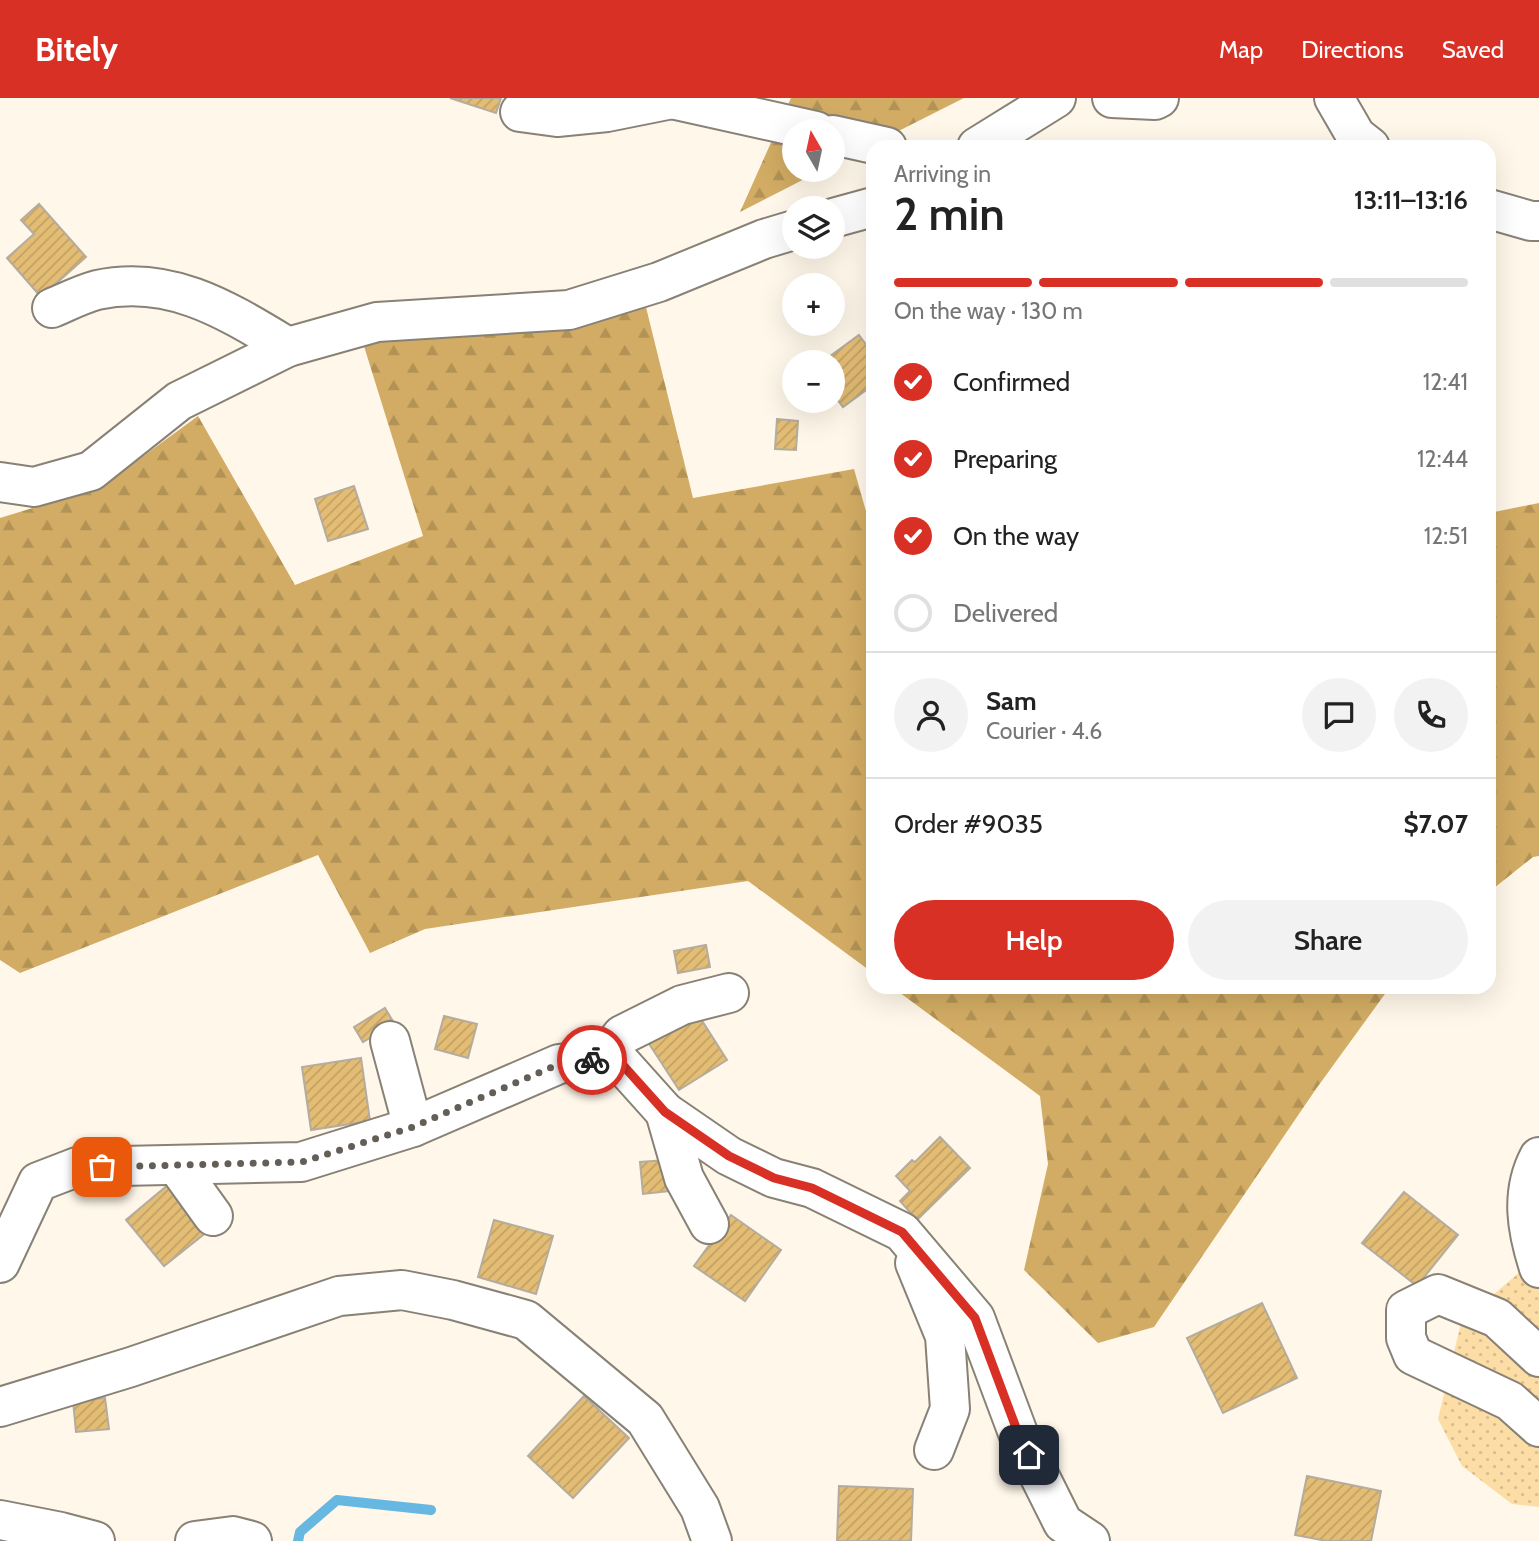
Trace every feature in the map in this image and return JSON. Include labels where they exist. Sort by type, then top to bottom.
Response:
[{"type":"street","points":[[988,140],[1056,98]]},
{"type":"street","points":[[1112,98],[1159,98]]},
{"type":"street","points":[[1334,98],[1356,136],[1361,140]]},
{"type":"street","points":[[520,112],[557,117],[607,112],[669,99],[782,124]]},
{"type":"street","points":[[845,138],[866,142]]},
{"type":"street","points":[[845,215],[866,209]]},
{"type":"street","points":[[1496,211],[1539,221]]},
{"type":"street","points":[[0,482],[34,487],[91,471],[179,401],[288,347],[377,322],[569,310],[659,282],[782,234]]},
{"type":"street","points":[[51,308],[95,290],[136,285],[182,292],[237,316],[288,347]]},
{"type":"street","points":[[604,1058],[622,1035],[682,1005],[729,993]]},
{"type":"street","points":[[390,1041],[413,1127]]},
{"type":"street","points":[[0,1263],[38,1182],[77,1167],[302,1162],[413,1127],[559,1064],[604,1058],[621,1063],[665,1112],[729,1156],[774,1178],[812,1188],[902,1232],[975,1318],[1018,1433],[1063,1523],[1090,1541]]},
{"type":"street","points":[[665,1112],[684,1178],[709,1224]]},
{"type":"street","points":[[1539,1157],[1532,1170],[1526,1205],[1530,1242],[1539,1268]]},
{"type":"street","points":[[177,1166],[213,1216]]},
{"type":"street","points":[[902,1232],[945,1336],[950,1409],[934,1450]]},
{"type":"street","points":[[0,1408],[131,1367],[339,1296],[402,1290],[453,1300],[526,1320],[645,1419],[700,1508],[712,1541]]},
{"type":"street","points":[[1539,1357],[1497,1318],[1438,1294],[1406,1310],[1406,1338],[1413,1355],[1510,1401],[1539,1427]]},
{"type":"street","points":[[0,1520],[95,1541]]},
{"type":"street","points":[[195,1541],[233,1536],[252,1541]]},
{"type":"shaded area","points":[[1539,1255],[1539,1507],[1512,1504],[1462,1466],[1438,1419],[1461,1323]]},
{"type":"green space","points":[[791,98],[964,98],[881,140],[866,140],[866,147],[845,158],[845,119],[782,119],[782,182],[799,182],[740,212]]},
{"type":"green space","points":[[644,299],[693,498],[854,469],[866,511],[866,968],[748,881],[425,929],[370,953],[318,855],[20,973],[0,960],[0,518],[101,487],[198,416],[295,585],[423,536],[363,343],[581,322]]},
{"type":"green space","points":[[1539,503],[1539,856],[1533,857],[1496,886],[1496,512]]},
{"type":"green space","points":[[902,994],[1385,994],[1316,1089],[1154,1327],[1098,1343],[1024,1270],[1048,1164],[1040,1096]]},
{"type":"building","points":[[450,98],[501,98],[496,113]]},
{"type":"building","points":[[39,204],[86,257],[41,297],[7,258],[34,234],[21,220]]},
{"type":"building","points":[[859,335],[866,344],[866,390],[845,406],[845,350],[838,350]]},
{"type":"building","points":[[777,419],[798,421],[796,450],[775,449]]},
{"type":"building","points":[[354,486],[368,529],[328,541],[315,499]]},
{"type":"building","points":[[706,945],[710,967],[678,973],[674,951]]},
{"type":"building","points":[[385,1008],[394,1023],[363,1042],[354,1027]]},
{"type":"building","points":[[694,1008],[727,1060],[679,1090],[646,1039]]},
{"type":"building","points":[[444,1016],[477,1024],[468,1058],[435,1049]]},
{"type":"building","points":[[361,1058],[370,1121],[311,1130],[302,1067]]},
{"type":"building","points":[[940,1137],[970,1168],[917,1220],[900,1201],[910,1191],[896,1176],[912,1160],[915,1162]]},
{"type":"building","points":[[666,1160],[669,1191],[643,1194],[640,1162]]},
{"type":"building","points":[[169,1184],[208,1231],[164,1266],[126,1220]]},
{"type":"building","points":[[1404,1192],[1458,1235],[1417,1286],[1362,1243]]},
{"type":"building","points":[[731,1215],[781,1250],[745,1301],[694,1266]]},
{"type":"building","points":[[494,1220],[553,1236],[536,1294],[478,1277]]},
{"type":"building","points":[[1262,1303],[1297,1378],[1223,1413],[1187,1338]]},
{"type":"building","points":[[584,1396],[629,1438],[573,1498],[528,1456]]},
{"type":"building","points":[[105,1398],[109,1429],[76,1432],[73,1401]]},
{"type":"building","points":[[1307,1476],[1381,1491],[1371,1541],[1327,1541],[1295,1535]]},
{"type":"building","points":[[839,1486],[913,1489],[911,1541],[837,1541]]},
{"type":"waterway","points":[[298,1541],[300,1532],[337,1500],[431,1510]]},
{"type":"way so far","points":[[102,1167],[302,1162],[413,1127],[559,1064],[592,1060]]},
{"type":"route","points":[[592,1060],[604,1058],[621,1063],[665,1112],[729,1156],[774,1178],[812,1188],[902,1232],[975,1318],[1018,1433],[1029,1455]]}]
